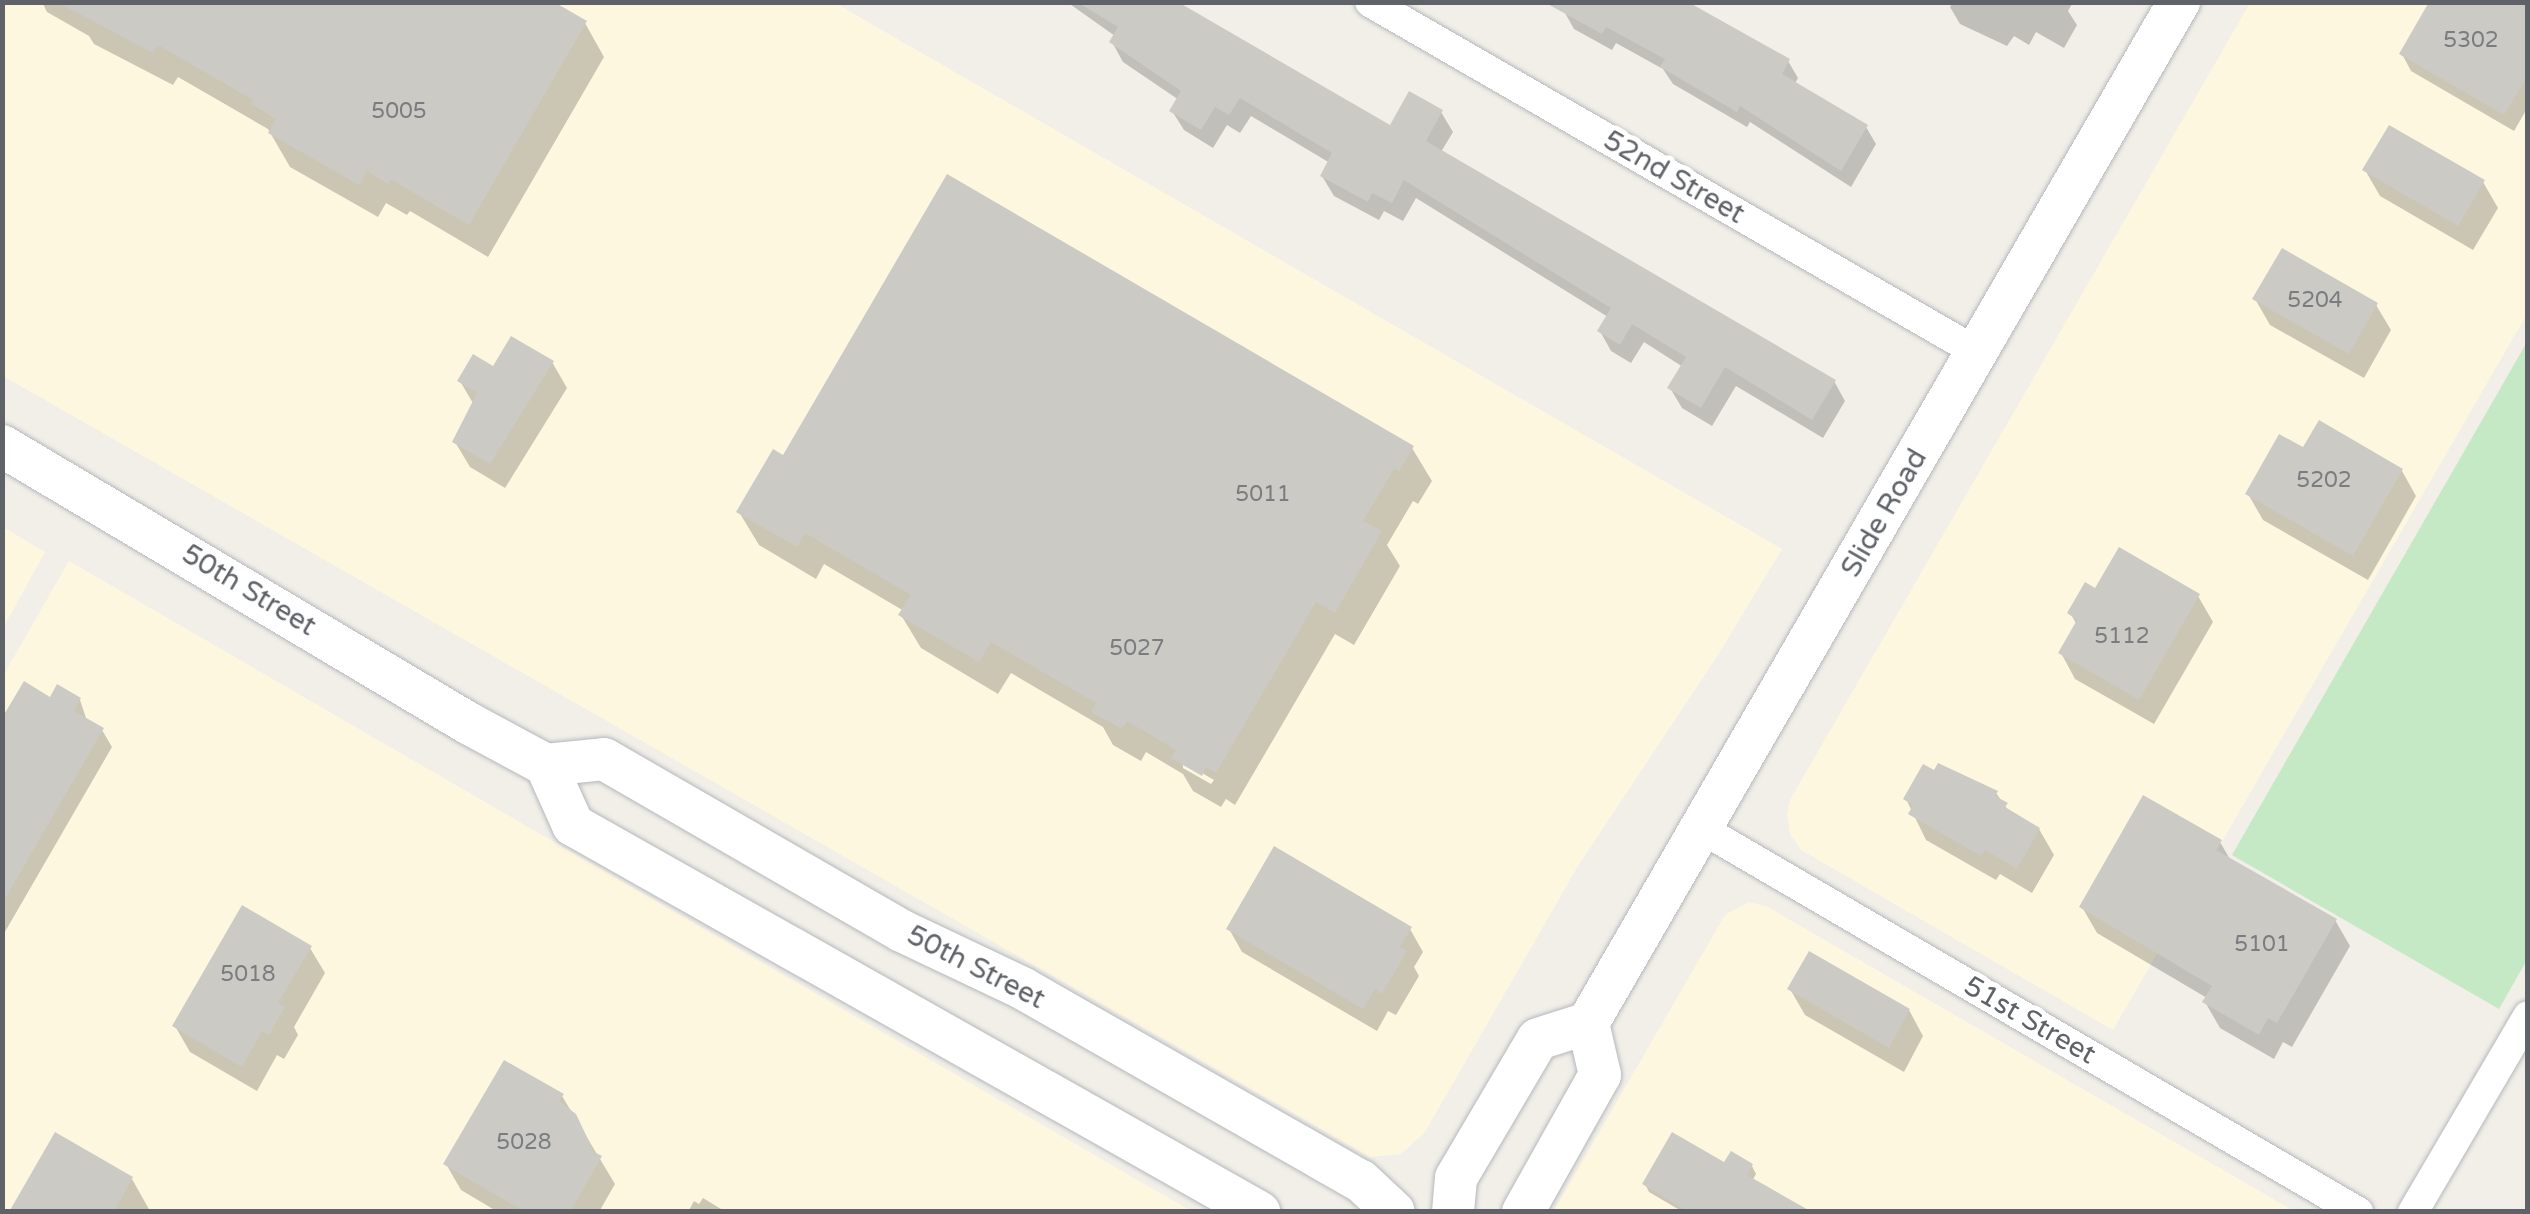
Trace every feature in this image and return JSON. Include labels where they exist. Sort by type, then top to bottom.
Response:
[{"type":"main road","name":"Slide Road","points":[[1588,1023],[2179,2]]},
{"type":"main road","name":"50th Street","points":[[2,446],[546,765],[604,759],[902,930],[1022,988],[1361,1181],[1394,1212]]},
{"type":"main road","points":[[546,765],[574,825],[1259,1212]]},
{"type":"main road","points":[[1453,1212],[1456,1178],[1538,1040],[1588,1023],[1600,1074],[1523,1212]]},
{"type":"street","name":"52nd Street","points":[[1370,2],[1977,352]]},
{"type":"street","name":"51st Street","points":[[1702,829],[2358,1212]]},
{"type":"street","points":[[2413,1212],[2528,1016]]},
{"type":"shaded area","points":[[2,3],[835,3],[1782,549],[1718,655],[1578,866],[1425,1132],[1401,1154],[1370,1157],[3,376]]},
{"type":"shaded area","points":[[2250,3],[2527,3],[2527,314],[2113,1030],[1801,850],[1790,834],[1787,814],[1790,800]]},
{"type":"shaded area","points":[[3,527],[45,552],[3,628]]},
{"type":"shaded area","points":[[69,561],[1191,1211],[3,1212],[3,676]]},
{"type":"shaded area","points":[[1749,902],[1766,906],[2294,1211],[1553,1212],[1725,915]]},
{"type":"green space","points":[[2527,342],[2528,958],[2499,1009],[2232,855]]},
{"type":"building","points":[[57,2],[554,2],[587,21],[469,225],[390,179],[388,184],[367,171],[359,185],[268,133],[276,119],[251,104],[253,100],[158,45],[153,53]]},
{"type":"building","points":[[1077,2],[1178,2],[1390,125],[1409,91],[1443,110],[1426,141],[1836,380],[1812,420],[1725,367],[1701,408],[1667,388],[1686,357],[1632,324],[1620,345],[1597,331],[1611,308],[1404,180],[1392,203],[1372,193],[1368,202],[1320,176],[1332,153],[1240,98],[1229,115],[1215,107],[1201,130],[1169,111],[1181,91],[1109,42],[1118,27]]},
{"type":"building","points":[[1544,2],[1688,2],[1790,59],[1782,74],[1868,125],[1841,171],[1740,106],[1737,112],[1660,67],[1665,59],[1606,27],[1602,34]]},
{"type":"building","points":[[2429,2],[2528,2],[2528,76],[2504,115],[2399,54]]},
{"type":"building","points":[[2389,125],[2485,180],[2458,226],[2362,170]]},
{"type":"building","points":[[947,174],[1414,446],[1399,472],[1394,469],[1363,521],[1382,531],[1335,613],[1316,602],[1216,773],[1206,767],[1202,776],[1171,758],[1176,750],[1127,721],[1122,729],[1091,712],[1096,703],[991,642],[979,662],[898,615],[911,595],[805,533],[797,547],[736,512],[773,449],[783,455]]},
{"type":"building","points":[[2282,248],[2378,303],[2349,354],[2252,299]]},
{"type":"building","points":[[511,336],[554,361],[490,464],[452,442],[477,393],[457,381],[473,354],[493,366]]},
{"type":"building","points":[[2319,420],[2403,469],[2353,556],[2245,494],[2279,434],[2303,447]]},
{"type":"building","points":[[2119,547],[2200,594],[2139,700],[2058,653],[2077,620],[2067,613],[2085,582],[2095,588]]},
{"type":"building","points":[[24,681],[50,697],[57,684],[81,698],[74,711],[104,728],[2,904],[2,718]]},
{"type":"building","points":[[1938,763],[1998,791],[1995,796],[2008,803],[2005,807],[2040,828],[2017,869],[1985,850],[1981,856],[1908,814],[1913,805],[1903,799],[1923,764],[1934,770]]},
{"type":"building","points":[[2143,795],[2222,840],[2216,850],[2337,919],[2277,1023],[2268,1018],[2259,1035],[2202,1002],[2212,986],[2079,907]]},
{"type":"building","points":[[1274,846],[1412,927],[1400,947],[1407,951],[1382,994],[1375,989],[1363,1009],[1226,929]]},
{"type":"building","points":[[242,905],[312,946],[278,1003],[285,1007],[269,1035],[262,1031],[242,1067],[172,1026]]},
{"type":"building","points":[[1809,951],[1910,1009],[1889,1048],[1787,989]]},
{"type":"building","points":[[504,1060],[564,1094],[559,1101],[576,1114],[594,1152],[602,1156],[570,1212],[525,1212],[443,1164]]},
{"type":"building","points":[[55,1132],[133,1177],[114,1212],[9,1212]]},
{"type":"building","points":[[1672,1132],[1724,1162],[1731,1151],[1753,1164],[1747,1175],[1812,1212],[1689,1212],[1642,1184]]}]
